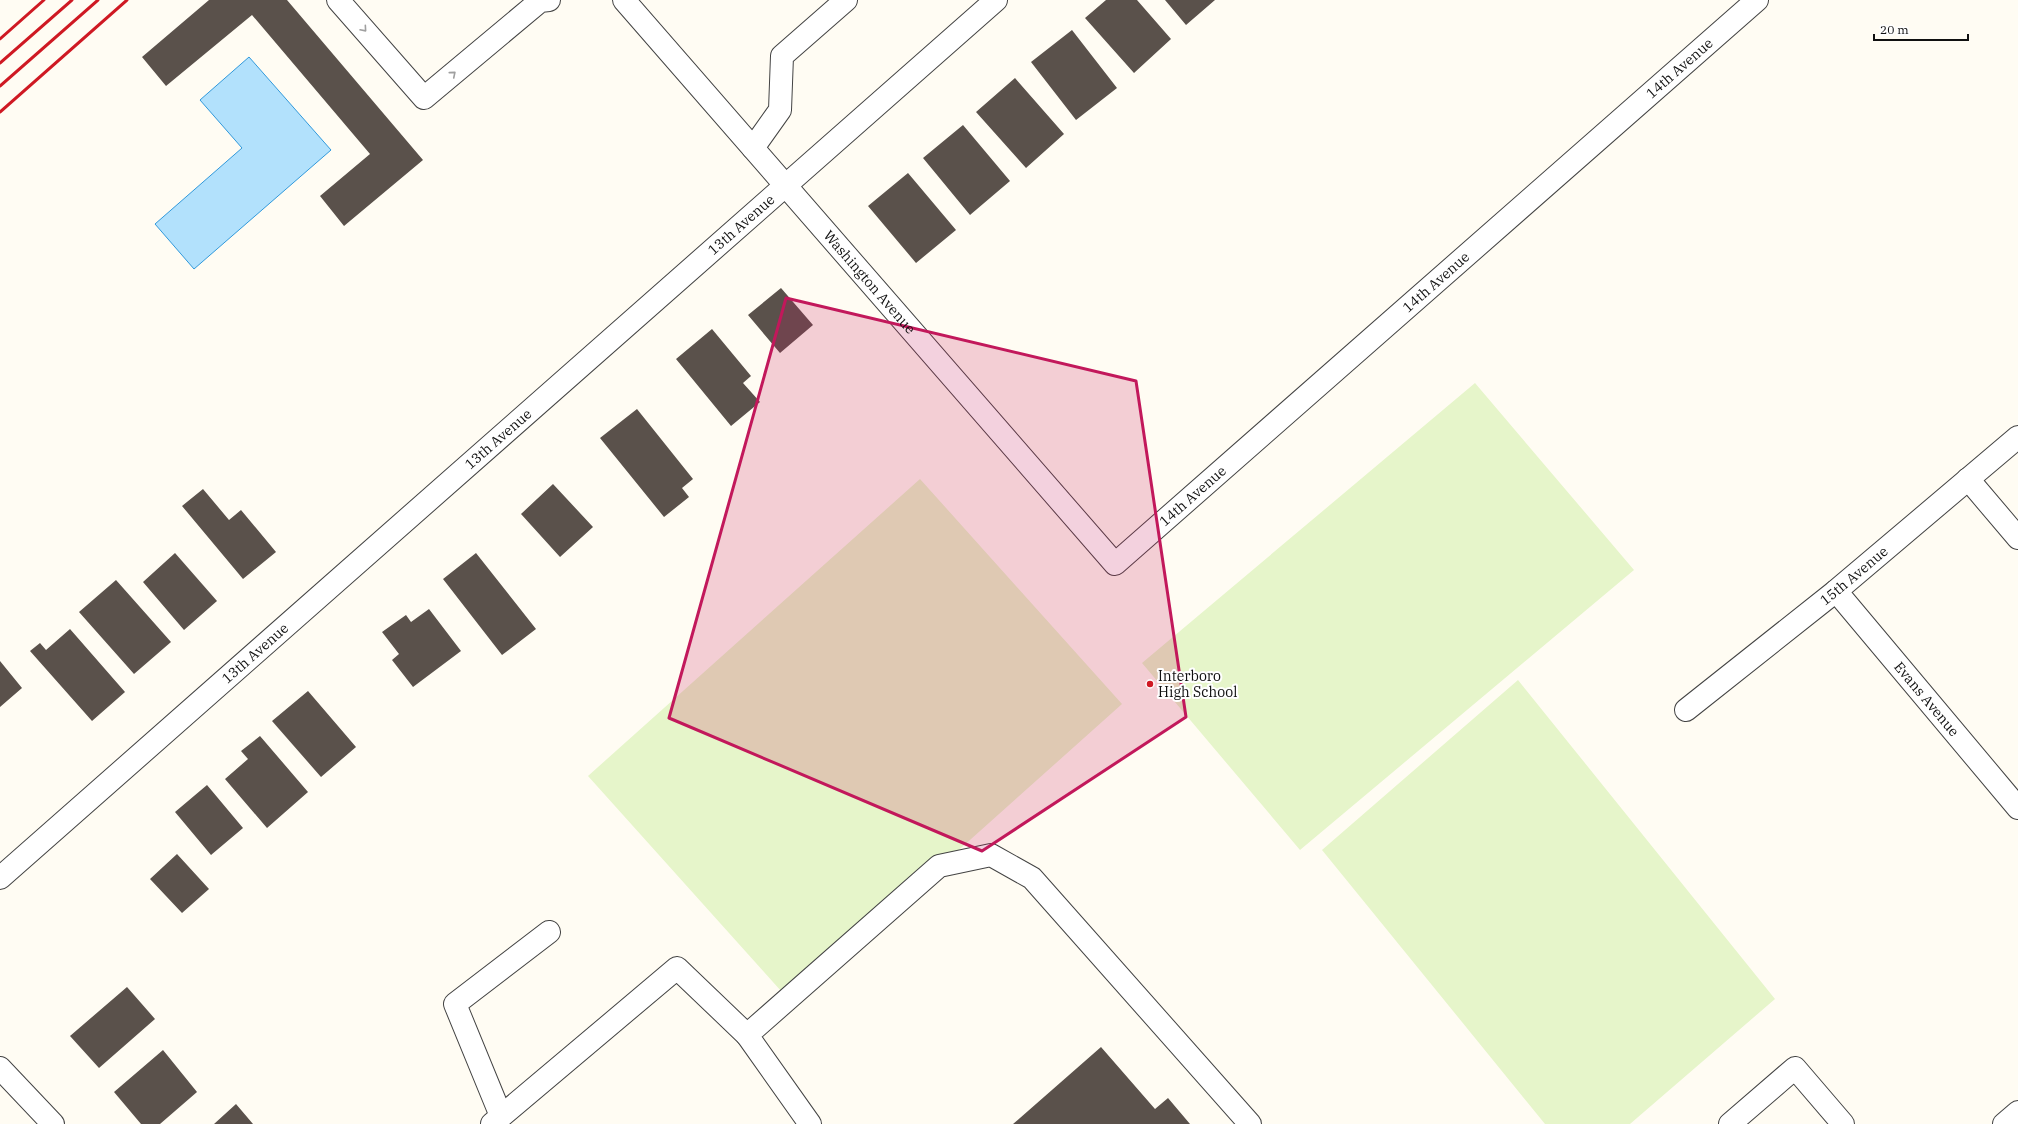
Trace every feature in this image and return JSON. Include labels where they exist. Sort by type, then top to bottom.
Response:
[{"type":"street","points":[[338,0],[424,98],[543,0]]},
{"type":"street","name":"Washington Avenue","points":[[624,0],[1115,564]]},
{"type":"street","points":[[753,148],[780,110],[782,56],[846,0]]},
{"type":"street","name":"13th Avenue","points":[[0,878],[996,0]]},
{"type":"street","name":"14th Avenue","points":[[1115,564],[1757,0]]},
{"type":"street","name":"15th Avenue","points":[[1686,710],[1836,591],[2018,437]]},
{"type":"street","points":[[1968,479],[2018,538]]},
{"type":"street","name":"Evans Avenue","points":[[1836,591],[2018,808]]},
{"type":"street","points":[[747,1035],[939,866],[991,856],[1032,878],[1250,1124]]},
{"type":"street","points":[[549,932],[455,1004],[497,1120],[677,968],[747,1035],[810,1124]]},
{"type":"street","points":[[0,1068],[53,1124]]},
{"type":"street","points":[[1730,1124],[1795,1068],[1843,1124]]},
{"type":"highlighted area","points":[[786,298],[1136,381],[1186,717],[982,851],[669,718]]},
{"type":"green space","points":[[1475,383],[1634,570],[1300,850],[1142,663]]},
{"type":"green space","points":[[920,479],[1122,704],[790,1001],[588,776]]},
{"type":"green space","points":[[1518,680],[1775,999],[1630,1124],[1545,1124],[1322,850]]},
{"type":"water","points":[[249,57],[331,150],[194,269],[155,224],[242,148],[200,100]]},
{"type":"building","points":[[209,0],[287,0],[423,160],[344,226],[320,196],[370,154],[252,15],[166,86],[142,57]]},
{"type":"building","points":[[1106,0],[1137,0],[1171,39],[1134,73],[1085,18]]},
{"type":"building","points":[[1165,0],[1215,0],[1186,25]]},
{"type":"building","points":[[1072,30],[1117,88],[1076,120],[1031,62]]},
{"type":"building","points":[[1015,78],[1064,134],[1026,168],[976,112]]},
{"type":"building","points":[[963,125],[1010,181],[970,215],[923,158]]},
{"type":"building","points":[[908,173],[956,230],[916,263],[868,206]]},
{"type":"building","points":[[781,288],[813,325],[780,353],[748,315]]},
{"type":"building","points":[[712,329],[751,376],[743,383],[760,402],[731,426],[676,359]]},
{"type":"building","points":[[637,409],[693,479],[682,488],[689,497],[664,517],[600,438]]},
{"type":"building","points":[[553,484],[593,527],[560,557],[521,514]]},
{"type":"building","points":[[203,489],[229,520],[241,510],[276,552],[243,579],[182,506]]},
{"type":"building","points":[[175,553],[217,601],[184,630],[143,582]]},
{"type":"building","points":[[476,553],[536,629],[502,655],[443,579]]},
{"type":"building","points":[[116,580],[171,642],[134,674],[79,612]]},
{"type":"building","points":[[429,609],[461,651],[413,687],[392,660],[399,654],[382,632],[406,615],[411,622]]},
{"type":"building","points":[[70,629],[125,692],[92,721],[30,651],[40,643],[46,650]]},
{"type":"building","points":[[0,661],[22,688],[0,707]]},
{"type":"building","points":[[308,691],[356,747],[321,777],[272,721]]},
{"type":"building","points":[[260,736],[308,792],[267,828],[225,779],[248,759],[241,751]]},
{"type":"building","points":[[207,785],[243,828],[211,855],[175,812]]},
{"type":"building","points":[[177,854],[209,889],[182,913],[150,879]]},
{"type":"building","points":[[127,987],[155,1019],[99,1068],[70,1036]]},
{"type":"building","points":[[1101,1047],[1155,1109],[1168,1098],[1190,1124],[1013,1124]]},
{"type":"building","points":[[163,1050],[197,1092],[160,1124],[141,1124],[114,1092]]},
{"type":"building","points":[[236,1104],[253,1124],[214,1124]]},
{"type":"railway","points":[[0,39],[44,0]]},
{"type":"railway","points":[[0,63],[72,0]]},
{"type":"railway","points":[[0,86],[98,0]]},
{"type":"railway","points":[[0,112],[127,0]]},
{"type":"place","name":"Interboro High School","points":[[1150,684]]}]
